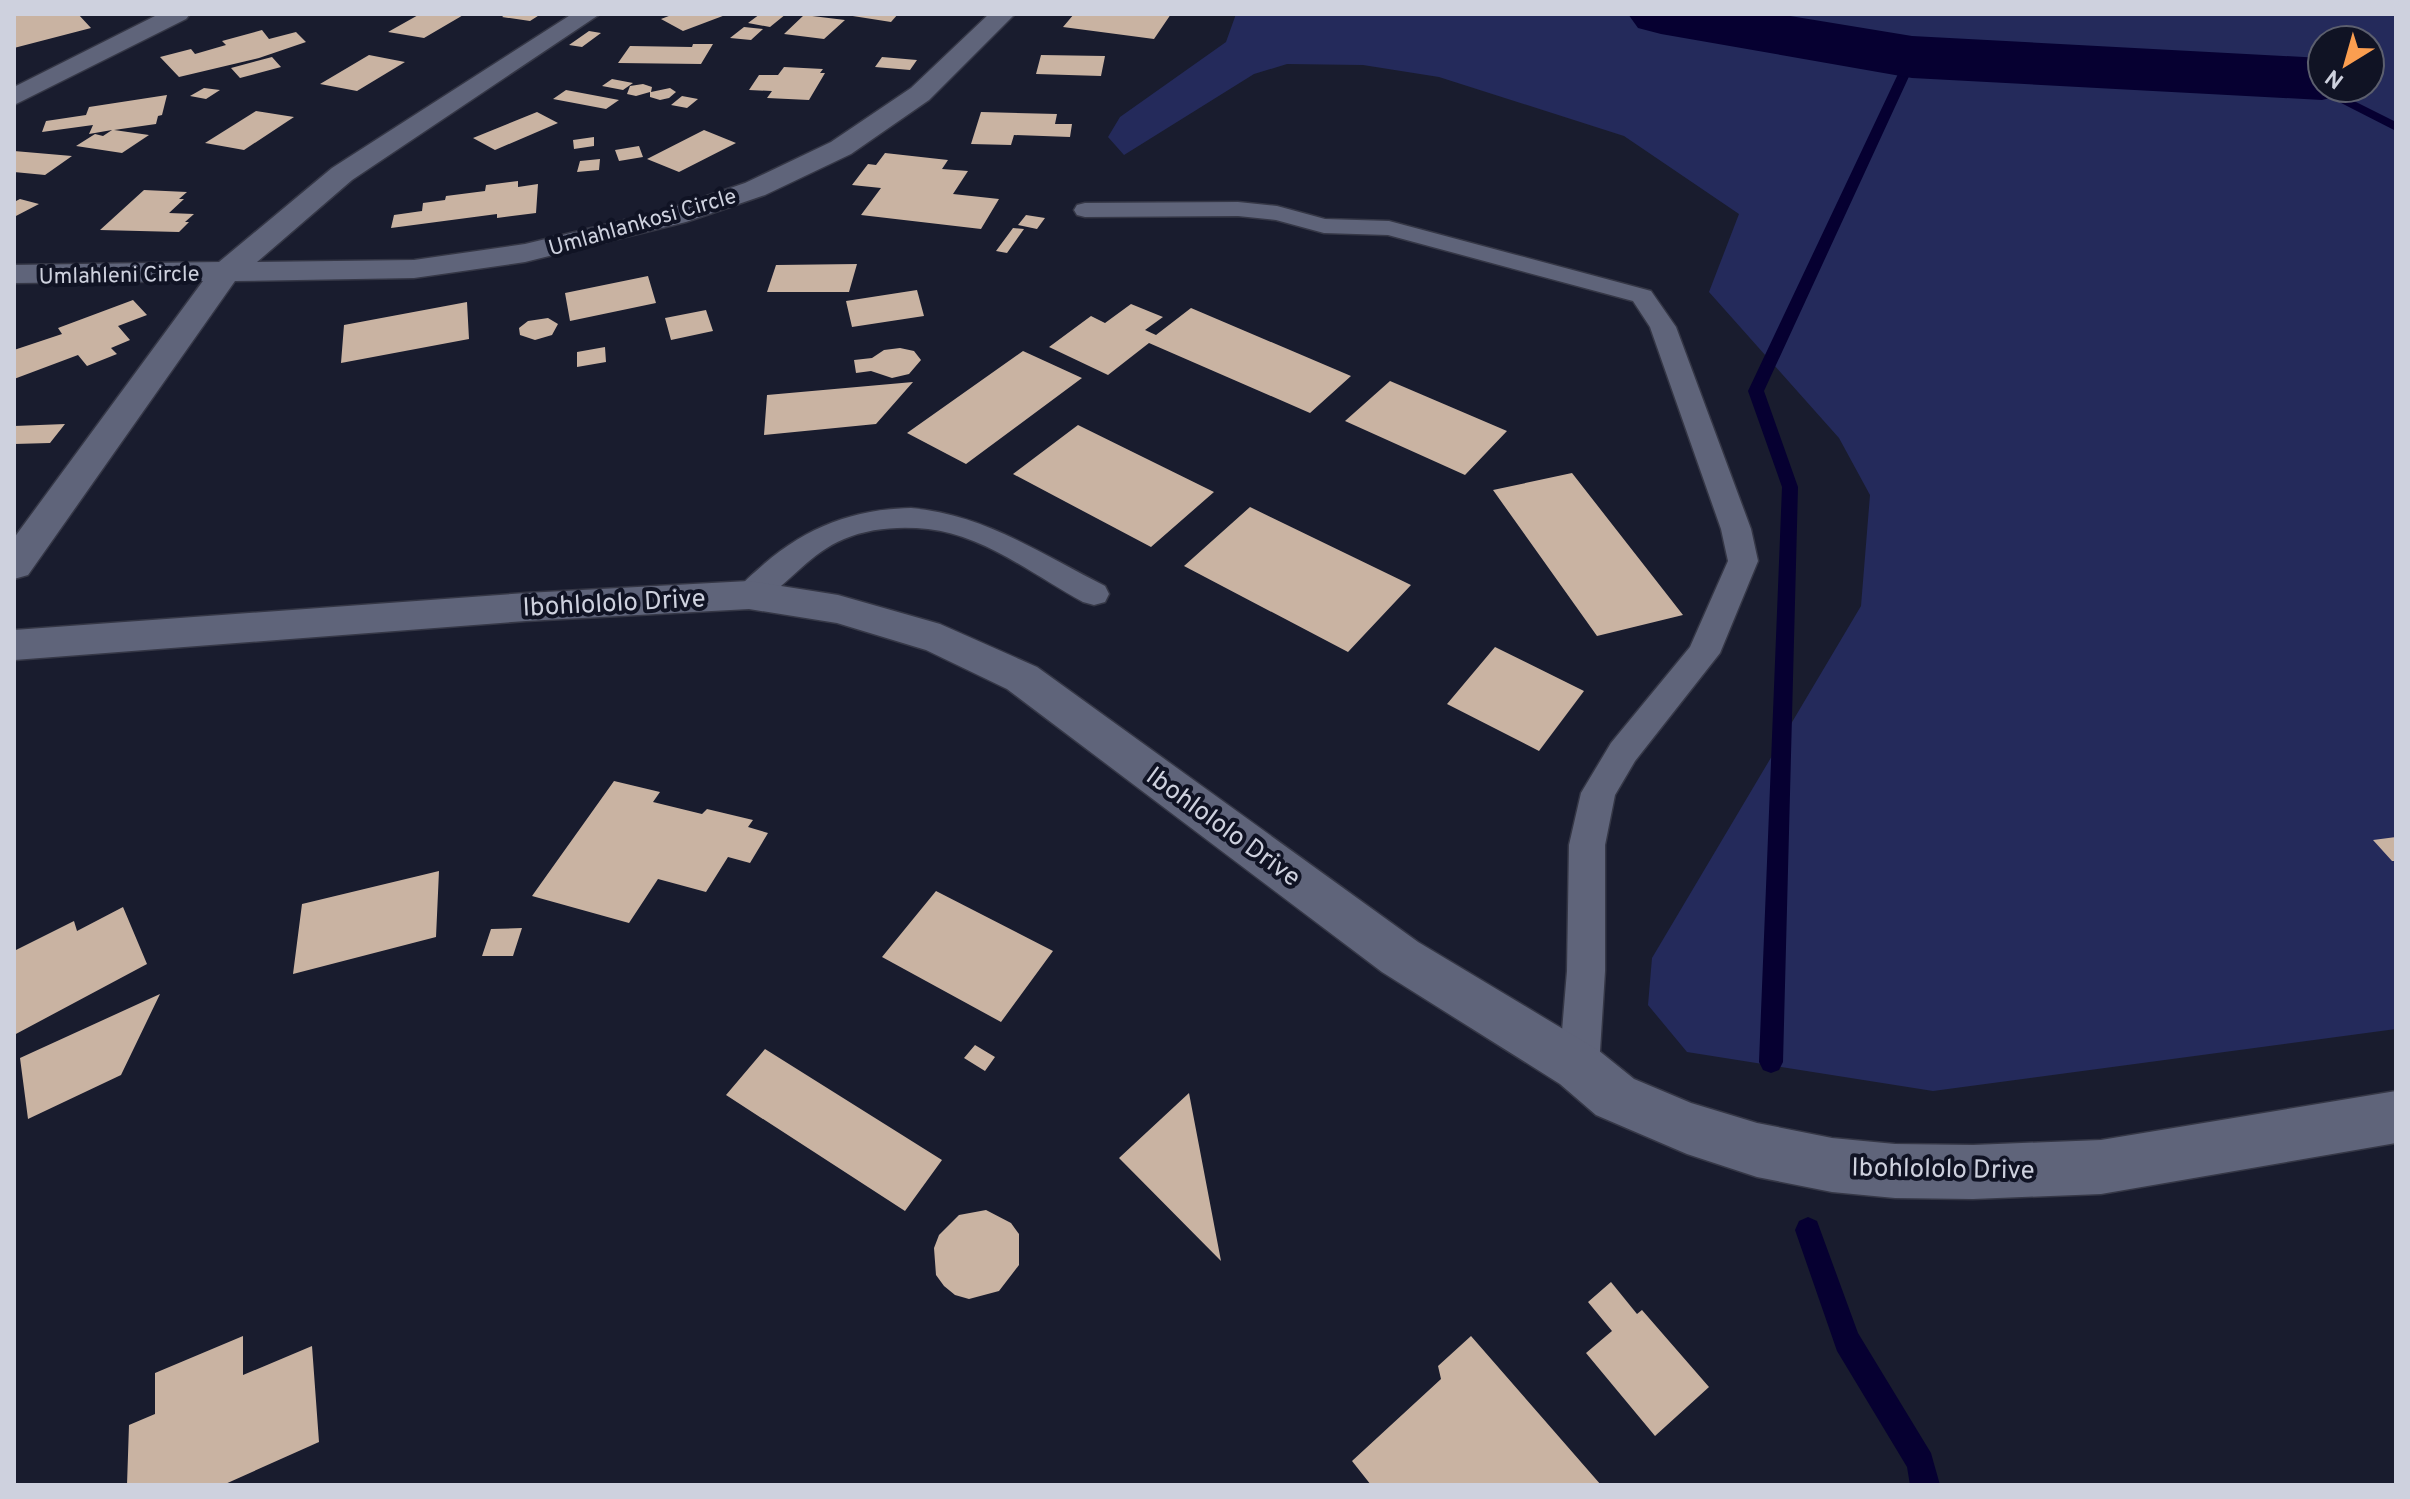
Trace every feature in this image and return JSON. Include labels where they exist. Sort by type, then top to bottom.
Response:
[{"type":"street","points":[[14,97],[178,14]]},
{"type":"street","points":[[14,566],[225,273],[342,174],[588,14]]},
{"type":"street","name":"Umlahlankosi Circle","points":[[225,273],[354,271],[469,263],[676,216],[755,189],[841,148],[920,94],[1003,14]]},
{"type":"street","name":"Umlahleni Circle","points":[[14,274],[225,273]]},
{"type":"street","name":"Ibohlololo Drive","points":[[14,645],[526,607],[749,595],[838,609],[940,639],[1022,678],[1400,957],[1579,1067],[1615,1097],[1687,1128],[1757,1150],[1832,1165],[1895,1171],[2101,1167],[2396,1117]]},
{"type":"lane","points":[[1085,210],[1238,209],[1277,213],[1324,226],[1389,228],[1642,296],[1663,327],[1736,529],[1743,561],[1704,653],[1623,752],[1598,793],[1587,845],[1586,971],[1579,1067]]},
{"type":"lane","points":[[749,595],[795,555],[834,531],[881,519],[915,519],[969,529],[1094,594]]},
{"type":"shaded area","points":[[1236,14],[2396,14],[2396,1029],[1933,1091],[1687,1052],[1648,1005],[1652,958],[1861,606],[1870,495],[1839,438],[1709,292],[1739,214],[1624,136],[1439,77],[1363,65],[1287,64],[1254,74],[1124,155],[1108,137],[1120,117],[1226,42]]},
{"type":"building","points":[[14,14],[78,14],[91,28],[14,48]]},
{"type":"building","points":[[420,14],[465,14],[424,38],[388,32]]},
{"type":"building","points":[[506,14],[541,14],[530,21],[502,17]]},
{"type":"building","points":[[674,14],[728,14],[683,31],[661,19]]},
{"type":"building","points":[[760,14],[786,14],[770,27],[748,23]]},
{"type":"building","points":[[840,14],[898,14],[891,22]]},
{"type":"building","points":[[1074,14],[1171,14],[1154,39],[1063,27]]},
{"type":"building","points":[[804,15],[845,20],[824,39],[784,34]]},
{"type":"building","points":[[744,27],[763,29],[751,40],[730,38]]},
{"type":"building","points":[[262,30],[269,39],[296,32],[306,42],[259,58],[179,77],[160,57],[191,49],[195,54],[226,45],[222,41]]},
{"type":"building","points":[[589,31],[601,33],[582,47],[569,45]]},
{"type":"building","points":[[693,44],[713,44],[701,64],[618,63],[630,46],[692,47]]},
{"type":"building","points":[[369,55],[405,62],[357,91],[320,84]]},
{"type":"building","points":[[1041,55],[1105,56],[1101,76],[1036,74]]},
{"type":"building","points":[[272,57],[281,67],[240,78],[231,68]]},
{"type":"building","points":[[882,57],[917,60],[910,70],[875,67]]},
{"type":"building","points":[[784,67],[823,69],[820,73],[825,73],[809,100],[767,98],[772,91],[749,90],[759,75],[778,75]]},
{"type":"building","points":[[612,79],[633,83],[623,90],[602,86]]},
{"type":"building","points":[[643,84],[652,87],[651,92],[670,88],[676,92],[660,100],[650,97],[650,92],[636,96],[627,94],[630,86]]},
{"type":"building","points":[[204,88],[220,90],[206,99],[190,96]]},
{"type":"building","points":[[566,90],[619,100],[606,109],[553,99]]},
{"type":"building","points":[[167,95],[162,115],[158,116],[156,124],[114,130],[149,135],[122,153],[76,146],[95,134],[103,136],[112,130],[89,134],[93,125],[42,132],[46,121],[86,115],[89,107]]},
{"type":"building","points":[[682,96],[698,99],[687,108],[671,105]]},
{"type":"building","points":[[256,111],[294,117],[244,150],[205,143]]},
{"type":"building","points":[[537,112],[558,123],[495,150],[473,138]]},
{"type":"building","points":[[981,112],[1057,114],[1055,124],[1072,124],[1070,137],[1014,135],[1011,145],[971,144]]},
{"type":"building","points":[[704,130],[736,143],[679,172],[647,159]]},
{"type":"building","points":[[594,137],[594,146],[574,149],[573,140]]},
{"type":"building","points":[[639,146],[643,157],[619,161],[615,150]]},
{"type":"building","points":[[14,151],[72,156],[45,175],[14,172]]},
{"type":"building","points":[[885,153],[948,160],[942,169],[968,171],[953,194],[999,199],[981,229],[861,215],[881,188],[852,185],[868,164],[876,165]]},
{"type":"building","points":[[600,159],[599,170],[577,172],[580,161]]},
{"type":"building","points":[[518,181],[518,187],[538,184],[536,213],[497,218],[497,214],[391,228],[394,215],[422,211],[423,203],[445,200],[446,196],[485,191],[486,185]]},
{"type":"building","points":[[144,190],[187,192],[169,213],[194,214],[179,232],[100,230]]},
{"type":"building","points":[[20,199],[39,204],[14,217],[14,202]]},
{"type":"building","points":[[1026,215],[1045,218],[1037,229],[1018,225]]},
{"type":"building","points":[[1013,228],[1024,229],[1007,253],[996,251]]},
{"type":"building","points":[[857,264],[849,292],[767,292],[776,265]]},
{"type":"building","points":[[648,276],[656,303],[570,321],[565,293]]},
{"type":"building","points":[[917,290],[924,316],[852,327],[846,301]]},
{"type":"building","points":[[133,300],[147,315],[118,326],[130,340],[111,348],[117,354],[87,366],[78,355],[14,379],[14,350],[62,334],[58,328]]},
{"type":"building","points":[[467,302],[469,339],[341,363],[344,325]]},
{"type":"building","points":[[1131,304],[1163,317],[1145,330],[1156,335],[1191,308],[1351,376],[1310,413],[1149,343],[1108,375],[1049,347],[1091,316],[1105,323]]},
{"type":"building","points":[[706,310],[713,331],[671,340],[665,318]]},
{"type":"building","points":[[548,318],[558,324],[552,335],[535,340],[520,335],[519,328],[528,321]]},
{"type":"building","points":[[605,347],[606,362],[577,367],[577,352]]},
{"type":"building","points":[[900,348],[914,351],[921,360],[909,374],[892,378],[871,371],[856,373],[854,360],[872,358],[884,350]]},
{"type":"building","points":[[1023,351],[1082,378],[966,464],[907,433]]},
{"type":"building","points":[[1390,381],[1507,431],[1465,475],[1345,421]]},
{"type":"building","points":[[913,382],[876,424],[764,435],[767,395]]},
{"type":"building","points":[[65,424],[50,443],[14,444],[14,426]]},
{"type":"building","points":[[1078,425],[1214,492],[1151,547],[1013,474]]},
{"type":"building","points":[[1572,473],[1683,615],[1597,636],[1493,490]]},
{"type":"building","points":[[1250,507],[1411,585],[1348,652],[1184,566]]},
{"type":"building","points":[[1495,647],[1584,691],[1539,751],[1447,704]]},
{"type":"building","points":[[614,781],[660,792],[653,802],[702,814],[707,809],[753,820],[748,827],[768,833],[750,863],[728,857],[706,892],[658,879],[629,923],[532,896]]},
{"type":"building","points":[[2396,837],[2396,861],[2392,861],[2373,840]]},
{"type":"building","points":[[439,871],[436,937],[293,974],[302,904]]},
{"type":"building","points":[[936,891],[1053,951],[1001,1022],[882,957]]},
{"type":"building","points":[[123,907],[147,964],[14,1035],[14,951],[74,921],[77,931]]},
{"type":"building","points":[[522,928],[513,956],[482,956],[491,929]]},
{"type":"building","points":[[160,994],[121,1075],[28,1119],[20,1058]]},
{"type":"building","points":[[975,1045],[995,1057],[985,1071],[964,1058]]},
{"type":"building","points":[[765,1049],[942,1160],[905,1211],[726,1095]]},
{"type":"building","points":[[1189,1093],[1221,1261],[1119,1158]]},
{"type":"building","points":[[986,1210],[1011,1223],[1019,1234],[1019,1265],[999,1291],[969,1299],[955,1295],[936,1275],[934,1248],[939,1235],[959,1215]]},
{"type":"building","points":[[1611,1282],[1637,1314],[1642,1310],[1709,1387],[1655,1436],[1586,1353],[1612,1331],[1588,1302]]},
{"type":"building","points":[[243,1336],[243,1375],[312,1346],[319,1442],[223,1485],[127,1485],[129,1425],[155,1414],[155,1373]]},
{"type":"building","points":[[1471,1336],[1601,1485],[1371,1485],[1352,1461],[1441,1379],[1438,1366]]},
{"type":"waterway","points":[[1661,14],[1912,57],[2306,78]]},
{"type":"waterway","points":[[1771,1062],[1790,487],[1756,391],[1912,57]]},
{"type":"waterway","points":[[2302,79],[2396,127]]},
{"type":"waterway","points":[[1808,1230],[1847,1341],[1921,1463],[1925,1485]]}]
